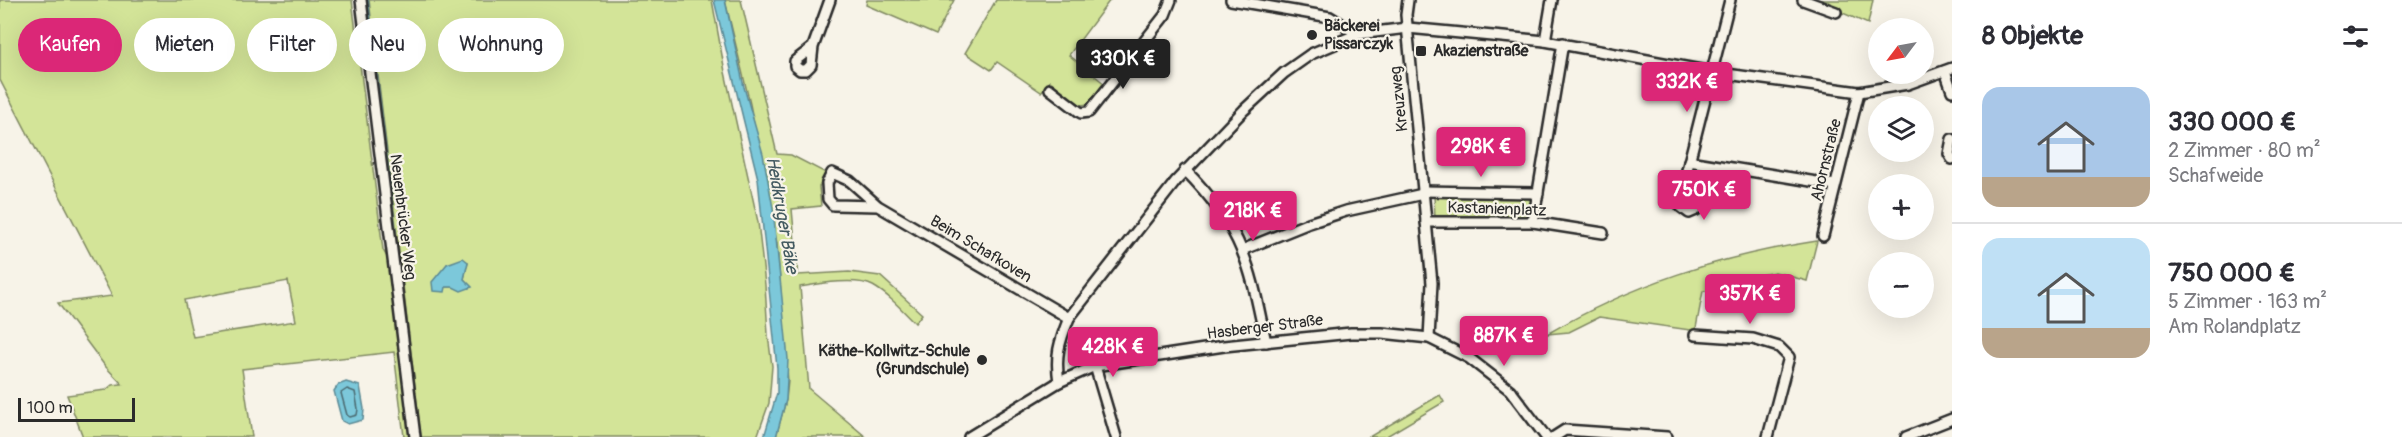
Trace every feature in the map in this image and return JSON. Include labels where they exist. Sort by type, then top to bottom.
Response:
[{"type":"street","name":"Neuenbrücker Weg","points":[[361,0],[415,437]]},
{"type":"street","points":[[813,47],[830,0]]},
{"type":"street","points":[[1050,89],[1081,112],[1089,112],[1166,15],[1171,0]]},
{"type":"street","points":[[1232,0],[1330,17],[1358,34]]},
{"type":"street","name":"Kreuzweg","points":[[1408,0],[1406,15],[1432,283],[1429,339]]},
{"type":"street","points":[[1545,41],[1552,0]]},
{"type":"street","points":[[1684,198],[1689,161],[1730,0]]},
{"type":"street","points":[[1803,0],[1836,12]]},
{"type":"street","points":[[1059,382],[1056,361],[1059,342],[1069,318],[1185,170],[1284,73],[1311,54],[1358,34],[1408,28],[1563,43],[1712,72],[1859,92],[1908,84],[1949,69],[1952,91]]},
{"type":"street","points":[[1533,222],[1563,43]]},
{"type":"street","name":"Ahornstraße","points":[[1823,236],[1859,92]]},
{"type":"street","points":[[1952,139],[1949,154],[1952,159]]},
{"type":"street","points":[[1689,161],[1835,185]]},
{"type":"street","points":[[1185,170],[1212,201],[1242,250],[1255,292],[1266,342]]},
{"type":"street","name":"Beim Schafkoven","points":[[878,206],[833,205],[828,199],[827,183],[832,173],[850,181],[878,206],[1069,318]]},
{"type":"street","name":"Kastanienplatz","points":[[1242,250],[1346,211],[1423,193],[1538,193]]},
{"type":"street","name":"Kastanienplatz","points":[[1426,222],[1533,222],[1603,233]]},
{"type":"street","name":"Hasberger Straße","points":[[969,437],[1059,382],[1095,366],[1266,342],[1351,333],[1382,333],[1429,339],[1469,358],[1492,374],[1523,405],[1546,437]]},
{"type":"street","points":[[1695,335],[1753,339],[1779,347],[1789,357],[1768,437]]},
{"type":"street","points":[[1095,366],[1116,437]]},
{"type":"street","points":[[1906,437],[1952,419]]},
{"type":"street","points":[[1554,437],[1565,430],[1667,437]]},
{"type":"green space","points":[[0,0],[352,0],[354,18],[349,18],[349,72],[361,72],[383,250],[390,262],[410,437],[404,437],[394,352],[242,369],[252,437],[83,437],[67,395],[106,390],[112,385],[122,384],[105,366],[58,303],[112,296],[0,80]],"holes":[[[288,281],[296,321],[193,337],[184,300]]]},
{"type":"green space","points":[[369,0],[712,0],[725,72],[758,222],[765,285],[772,366],[769,403],[757,437],[421,437],[378,72],[426,72],[426,18],[371,18]],"holes":[[[459,261],[468,262],[464,279],[471,287],[446,287],[447,264]]]},
{"type":"green space","points":[[725,0],[741,0],[777,154],[791,155],[826,173],[819,187],[821,206],[792,209],[798,275],[849,272],[880,276],[922,314],[915,323],[884,294],[866,283],[837,282],[800,287],[809,389],[866,437],[776,437],[786,400],[788,381],[777,243],[750,104]]},
{"type":"green space","points":[[867,0],[954,0],[936,35],[866,5]]},
{"type":"green space","points":[[996,0],[1110,0],[1069,55],[1105,84],[1089,104],[1081,105],[1050,81],[1041,92],[997,62],[991,70],[965,53]]},
{"type":"green space","points":[[1813,0],[1873,0],[1868,24]]},
{"type":"green space","points":[[1434,194],[1533,197],[1529,218],[1435,220]]},
{"type":"green space","points":[[1817,241],[1807,281],[1775,272],[1761,275],[1756,294],[1703,291],[1696,328],[1690,330],[1599,317],[1569,332],[1547,334],[1612,300],[1678,274],[1746,255]]},
{"type":"green space","points":[[1440,395],[1444,402],[1385,437],[1369,437]]},
{"type":"water","points":[[714,0],[725,0],[744,87],[763,154],[773,208],[788,359],[786,400],[776,437],[764,437],[777,393],[777,368],[758,179]]},
{"type":"water","points":[[463,258],[468,262],[464,279],[472,287],[461,291],[453,287],[446,287],[445,292],[433,291],[432,282],[447,264]]},
{"type":"water","points":[[346,382],[360,386],[364,409],[363,420],[348,424],[342,421],[334,391],[338,385]]},
{"type":"waterway","points":[[368,0],[396,234]]},
{"type":"place","name":"Bäckerei Pissarczyk","points":[[1312,35]]},
{"type":"place","name":"Akazienstraße","points":[[1421,51]]},
{"type":"place","name":"Käthe-Kollwitz-Schule (Grundschule)","points":[[982,360]]},
{"type":"water label","name":"Heidkruger Bäke","points":[[782,215]]}]
